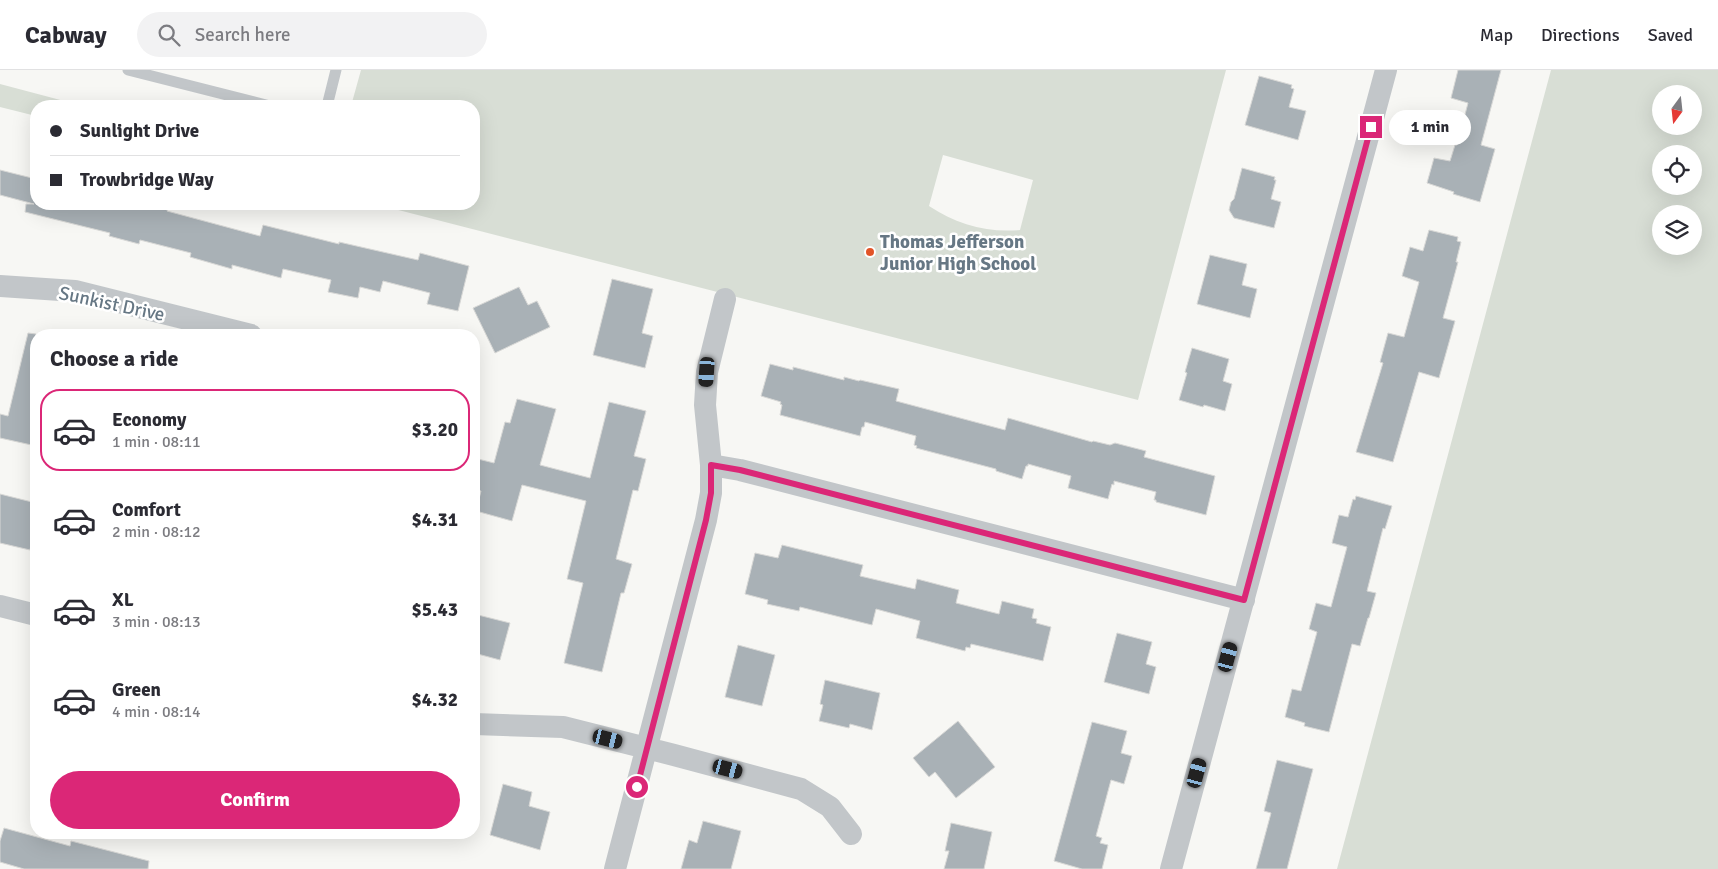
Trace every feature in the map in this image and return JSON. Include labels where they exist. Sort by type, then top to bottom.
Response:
[{"type":"street","points":[[1171,869],[1386,70]]},
{"type":"street","name":"Sunkist Drive","points":[[0,286],[75,291],[227,329]]},
{"type":"street","points":[[615,869],[706,520],[711,493],[711,465],[705,405],[707,372],[725,299]]},
{"type":"street","points":[[711,465],[740,470],[1244,600]]},
{"type":"street","points":[[0,606],[30,614]]},
{"type":"street","points":[[480,724],[563,727],[800,789],[830,807],[851,834]]},
{"type":"lane","points":[[128,70],[246,100]]},
{"type":"lane","points":[[328,100],[336,70]]},
{"type":"shaded area","name":"Thomas Jefferson Junior High School","points":[[361,70],[1226,70],[1138,400],[398,210],[480,210],[480,100],[353,100]],"holes":[[[943,155],[1033,180],[1020,230],[1008,231],[972,226],[950,218],[929,206]]]},
{"type":"shaded area","points":[[1551,70],[1718,70],[1718,869],[1337,869]]},
{"type":"shaded area","points":[[0,84],[60,100],[30,100],[30,114],[0,107]]},
{"type":"building","points":[[1458,70],[1501,70],[1481,145],[1495,149],[1480,202],[1453,194],[1454,192],[1427,183],[1434,158],[1450,161],[1455,145],[1457,145],[1468,103],[1451,98]]},
{"type":"building","points":[[1259,76],[1292,85],[1291,88],[1294,89],[1289,107],[1306,111],[1298,140],[1245,125]]},
{"type":"building","points":[[1242,168],[1275,177],[1274,180],[1276,180],[1271,199],[1281,202],[1274,228],[1234,218],[1229,210],[1234,199]]},
{"type":"building","points":[[0,170],[30,178],[30,203],[0,195]]},
{"type":"building","points":[[26,204],[30,204],[30,210],[167,210],[260,236],[263,225],[339,244],[339,242],[418,260],[420,253],[469,266],[458,311],[427,304],[430,293],[383,281],[380,292],[360,287],[358,298],[328,292],[331,280],[283,269],[281,278],[232,265],[232,269],[190,257],[191,253],[140,240],[139,244],[109,236],[110,233],[25,212]]},
{"type":"building","points":[[1429,230],[1458,237],[1457,241],[1461,242],[1456,262],[1458,262],[1443,318],[1455,321],[1439,378],[1419,372],[1393,462],[1356,452],[1383,363],[1380,362],[1388,333],[1404,337],[1419,282],[1402,276],[1410,247],[1423,251]]},
{"type":"building","points":[[1210,255],[1247,264],[1242,285],[1257,289],[1250,318],[1197,304]]},
{"type":"building","points":[[612,279],[653,289],[642,333],[653,336],[645,368],[593,355]]},
{"type":"building","points":[[519,287],[528,305],[537,301],[550,327],[495,353],[473,308]]},
{"type":"building","points":[[28,333],[30,333],[30,445],[0,438],[0,414],[8,416]]},
{"type":"building","points":[[1192,348],[1229,359],[1223,381],[1232,384],[1225,411],[1179,400]]},
{"type":"building","points":[[770,364],[793,370],[793,367],[844,380],[844,377],[899,389],[896,401],[1005,430],[1008,418],[1092,442],[1110,445],[1115,443],[1146,451],[1144,457],[1215,476],[1206,515],[1156,502],[1154,500],[1156,492],[1114,481],[1108,499],[1068,488],[1071,476],[1028,464],[1022,479],[996,471],[996,469],[916,448],[917,446],[914,445],[916,436],[865,422],[860,436],[780,415],[781,402],[761,396]]},
{"type":"building","points":[[517,399],[556,409],[540,465],[590,478],[609,402],[646,411],[634,456],[646,459],[638,491],[633,490],[616,559],[632,564],[624,593],[621,593],[602,672],[564,663],[583,583],[567,579],[586,501],[522,485],[512,521],[480,512],[480,460],[494,463],[505,422],[510,423]]},
{"type":"building","points":[[0,494],[30,502],[30,550],[0,543]]},
{"type":"building","points":[[1356,496],[1392,506],[1385,529],[1383,528],[1367,591],[1376,593],[1360,646],[1352,644],[1329,732],[1304,726],[1305,723],[1285,717],[1292,689],[1301,691],[1317,632],[1309,629],[1316,603],[1331,607],[1347,547],[1332,543],[1339,515],[1348,517],[1353,499],[1355,500]]},
{"type":"building","points":[[782,545],[863,565],[860,576],[915,589],[917,579],[959,590],[956,603],[999,614],[1002,601],[1034,609],[1032,618],[1037,619],[1036,623],[1051,627],[1043,661],[971,644],[970,648],[966,647],[965,651],[916,638],[920,621],[876,609],[872,625],[800,607],[799,611],[767,604],[768,600],[745,594],[755,553],[778,558]]},
{"type":"building","points":[[480,616],[510,623],[500,660],[480,655]]},
{"type":"building","points":[[1117,633],[1152,642],[1146,664],[1156,667],[1149,694],[1104,682]]},
{"type":"building","points":[[738,645],[775,655],[762,706],[725,697]]},
{"type":"building","points":[[825,680],[880,693],[872,730],[850,724],[849,728],[819,721],[823,705],[820,704]]},
{"type":"building","points":[[958,721],[995,767],[956,798],[935,772],[929,777],[913,758]]},
{"type":"building","points":[[1092,722],[1127,731],[1121,753],[1132,756],[1124,784],[1111,780],[1096,836],[1102,838],[1100,843],[1108,845],[1102,869],[1082,869],[1054,861]]},
{"type":"building","points":[[1277,760],[1313,769],[1287,869],[1256,869],[1271,813],[1264,811]]},
{"type":"building","points":[[503,784],[532,792],[529,806],[550,812],[540,850],[490,835]]},
{"type":"building","points":[[703,821],[741,831],[731,869],[681,869],[689,840],[697,843]]},
{"type":"building","points":[[951,823],[992,832],[984,869],[944,869],[949,851],[945,851]]},
{"type":"building","points":[[4,828],[30,835],[30,839],[44,839],[70,846],[71,841],[149,861],[148,869],[24,869],[0,862],[0,841]]},
{"type":"place","name":"Thomas Jefferson Junior High School","points":[[870,252]]},
{"type":"route","points":[[637,787],[706,520],[711,493],[711,465],[740,470],[1244,600],[1371,127]]}]
